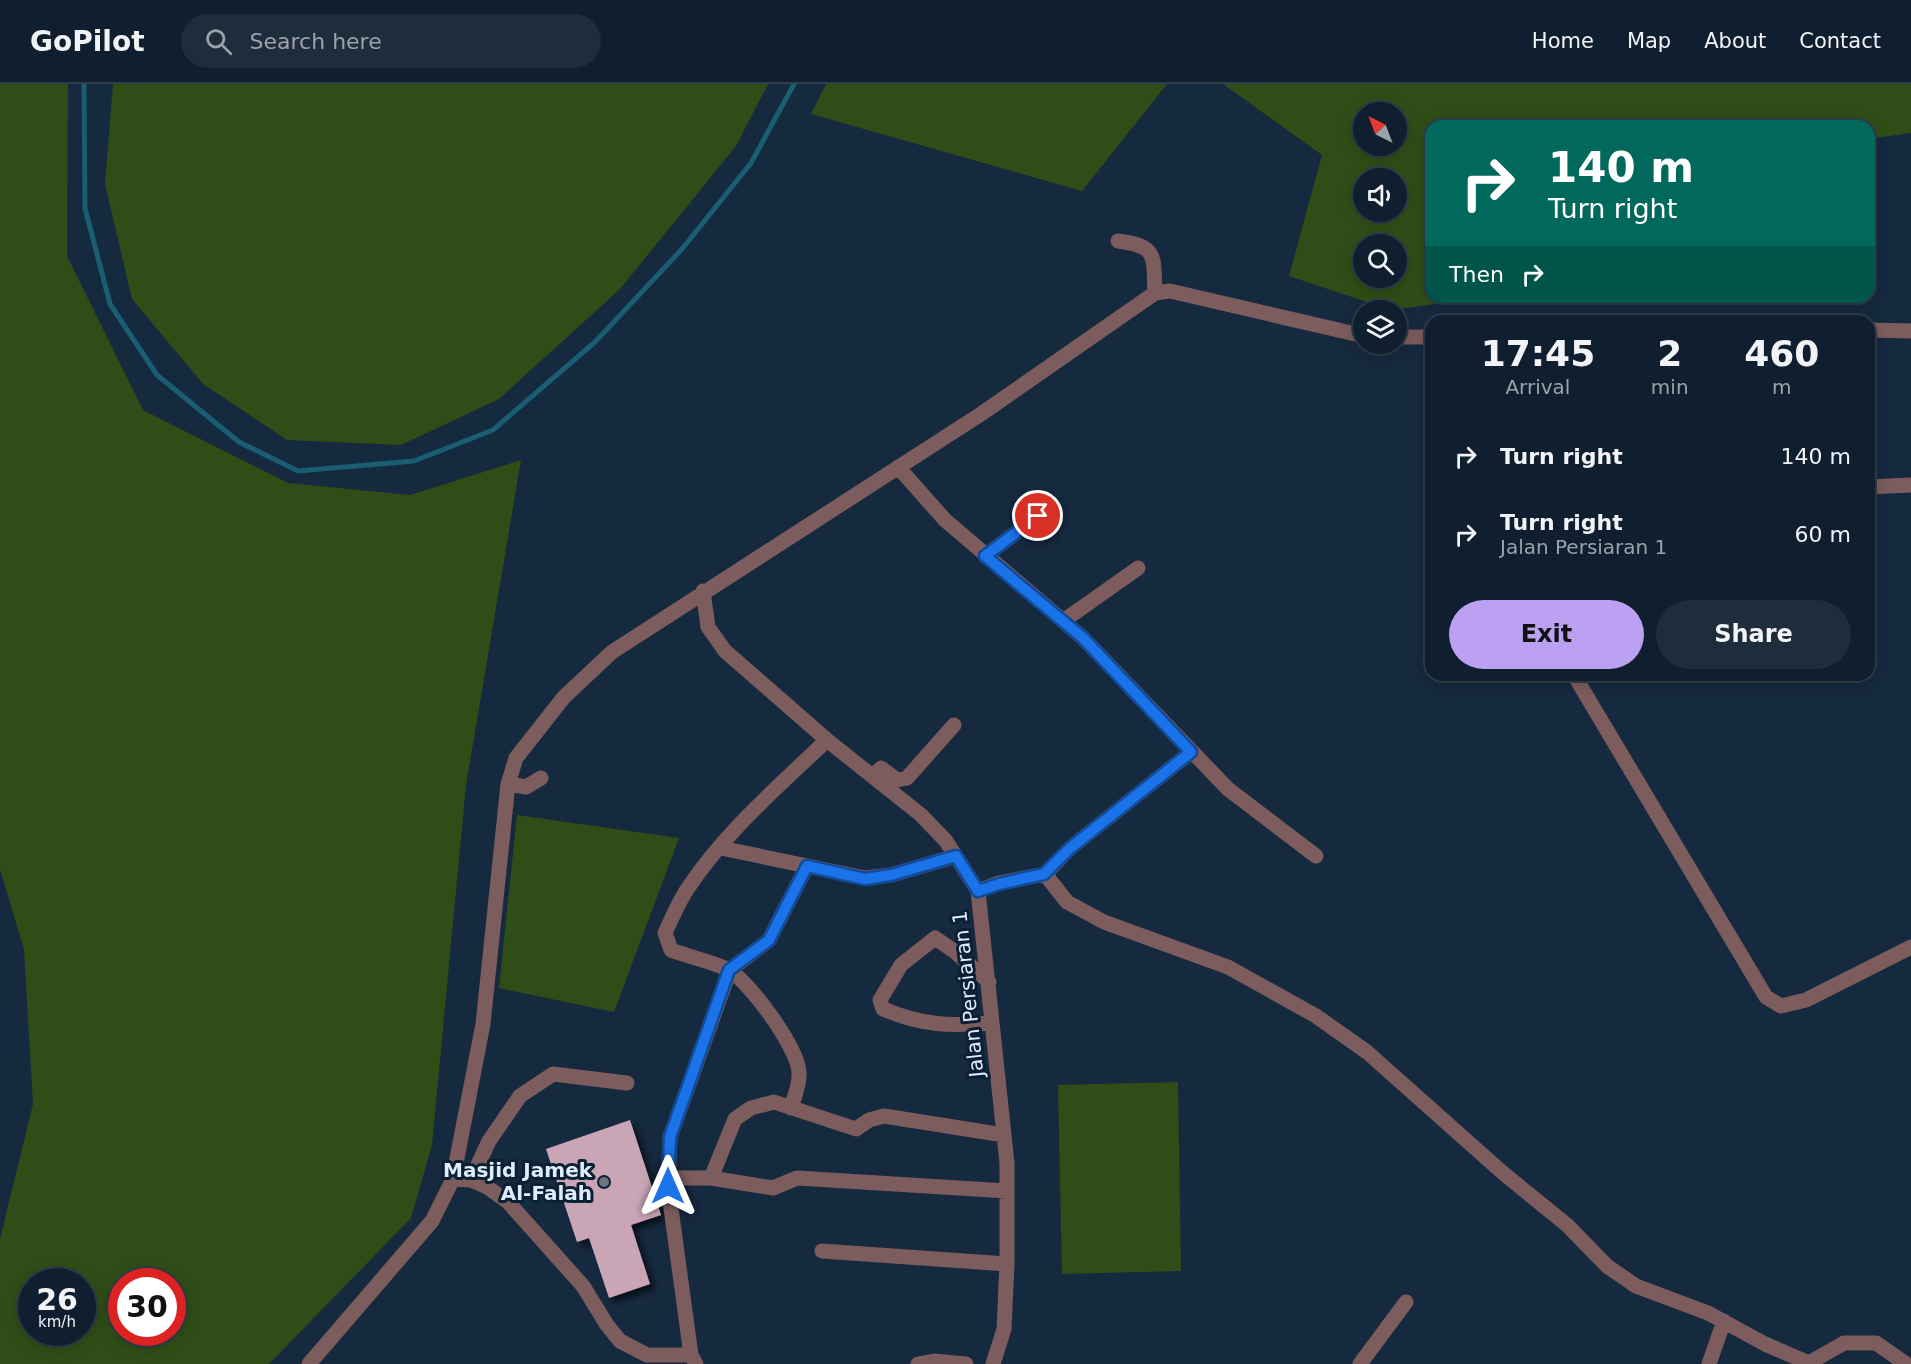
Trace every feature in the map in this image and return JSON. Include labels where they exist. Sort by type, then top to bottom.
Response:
[{"type":"street","points":[[1118,241],[1146,247],[1151,253],[1155,293]]},
{"type":"street","points":[[309,1364],[432,1221],[453,1179],[483,1024],[508,784],[516,758],[564,697],[612,652],[703,591],[775,549],[989,408],[1155,293],[1170,291],[1353,333]]},
{"type":"street","points":[[1875,330],[1911,331]]},
{"type":"street","points":[[1407,337],[1425,337]]},
{"type":"street","points":[[898,467],[945,520],[1083,638],[1228,789],[1316,856]]},
{"type":"street","points":[[1875,487],[1911,485]]},
{"type":"street","points":[[985,556],[1038,516]]},
{"type":"street","points":[[1063,621],[1138,568]]},
{"type":"street","name":"Jalan Persiaran 1","points":[[703,591],[708,627],[725,651],[827,740],[877,772],[946,841],[978,891],[1004,1135],[1007,1191],[1004,1329],[999,1351],[993,1364]]},
{"type":"street","points":[[1578,681],[1766,997],[1781,1006],[1806,1000],[1911,947]]},
{"type":"street","points":[[877,772],[897,780],[907,778],[954,725]]},
{"type":"street","points":[[791,1108],[800,1074],[796,1056],[789,1041],[754,995],[729,970],[671,950],[665,933],[688,888],[721,848],[752,812],[827,740]]},
{"type":"street","points":[[978,891],[1044,874],[1069,849],[1191,752]]},
{"type":"street","points":[[508,784],[526,787],[541,777]]},
{"type":"street","points":[[721,848],[865,879],[891,875],[956,856]]},
{"type":"street","points":[[453,1179],[471,1180],[487,1186],[508,1202],[583,1286],[607,1325],[620,1341],[647,1355],[693,1359],[667,1178],[670,1137],[729,970],[769,940],[807,866]]},
{"type":"street","points":[[1044,874],[1067,902],[1104,922],[1228,967],[1316,1017],[1367,1052],[1404,1082],[1503,1173],[1567,1225],[1607,1266],[1636,1286],[1708,1313],[1765,1344],[1810,1363],[1844,1343],[1876,1343],[1906,1364]]},
{"type":"street","points":[[989,982],[954,951],[935,938],[900,965],[880,1000],[883,1009],[896,1015],[943,1026],[992,1023]]},
{"type":"street","points":[[471,1180],[489,1142],[520,1096],[553,1074],[627,1083]]},
{"type":"street","points":[[711,1178],[735,1119],[751,1108],[774,1102],[856,1129],[869,1120],[884,1116],[1004,1135]]},
{"type":"street","points":[[667,1178],[711,1178],[773,1188],[796,1178],[1007,1191]]},
{"type":"street","points":[[822,1251],[1007,1264]]},
{"type":"street","points":[[1360,1364],[1406,1302]]},
{"type":"street","points":[[1709,1364],[1724,1321]]},
{"type":"street","points":[[918,1364],[934,1361],[966,1364]]},
{"type":"green space","points":[[0,84],[68,84],[67,256],[143,410],[288,483],[410,495],[521,460],[466,785],[432,1145],[411,1218],[269,1364],[0,1364],[0,1239],[33,1104],[24,950],[0,869]]},
{"type":"green space","points":[[113,84],[768,84],[736,146],[620,289],[499,399],[401,445],[287,440],[203,384],[132,299],[105,184]]},
{"type":"green space","points":[[826,84],[1167,84],[1082,191],[811,114]]},
{"type":"green space","points":[[1223,84],[1911,84],[1911,133],[1875,138],[1875,120],[1425,120],[1425,303],[1443,303],[1407,308],[1407,300],[1361,300],[1289,276],[1322,155]]},
{"type":"green space","points":[[517,815],[679,838],[614,1012],[499,988]]},
{"type":"green space","points":[[1178,1082],[1181,1271],[1062,1274],[1058,1085]]},
{"type":"building","name":"Masjid Jamek Al-Falah","points":[[630,1120],[661,1215],[631,1225],[650,1284],[609,1298],[589,1238],[577,1242],[546,1149]]},
{"type":"waterway","points":[[84,84],[85,208],[110,304],[157,375],[239,442],[298,471],[414,461],[493,430],[595,342],[682,249],[751,163],[794,84]]},
{"type":"place","name":"Masjid Jamek Al-Falah","points":[[604,1182]]},
{"type":"route","points":[[668,1186],[666,1170],[670,1137],[729,970],[769,940],[807,866],[865,879],[891,875],[956,856],[978,891],[1044,874],[1069,849],[1191,752],[1083,638],[985,556],[1038,516]]}]
